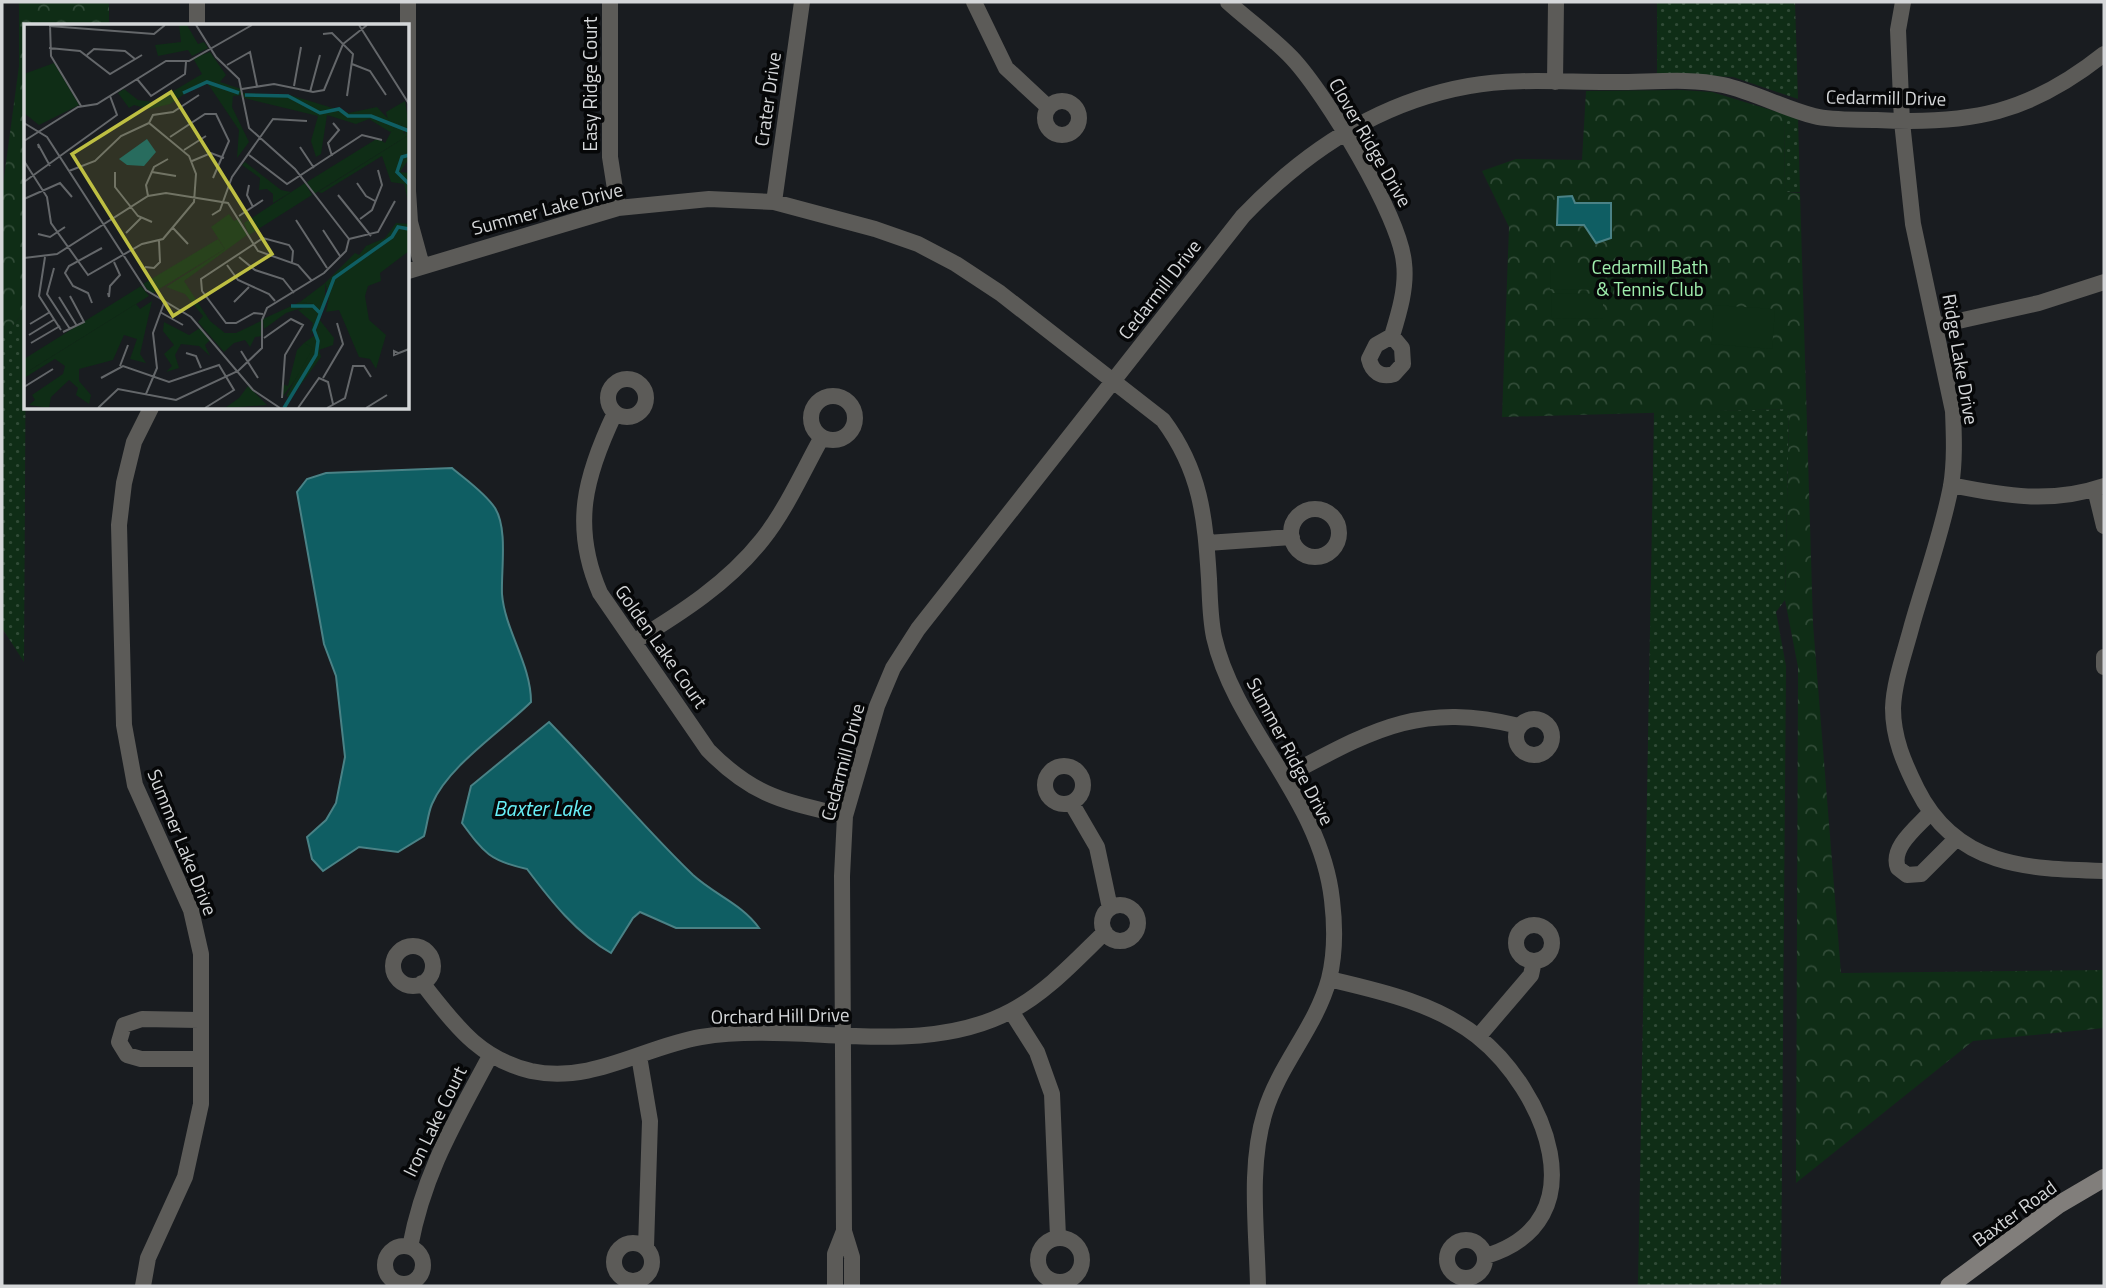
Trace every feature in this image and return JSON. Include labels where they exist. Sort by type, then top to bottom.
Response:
[{"type":"main road","name":"Baxter Road","points":[[1949,1286],[2058,1205],[2104,1178]]},
{"type":"street","points":[[197,2],[197,24]]},
{"type":"street","points":[[408,2],[408,24]]},
{"type":"street","name":"Easy Ridge Court","points":[[610,2],[609,136],[618,208]]},
{"type":"street","name":"Crater Drive","points":[[774,202],[802,2]]},
{"type":"street","points":[[974,2],[1006,68],[1048,107]]},
{"type":"street","name":"Clover Ridge Drive","points":[[1227,2],[1294,59],[1345,134],[1393,221],[1401,244],[1405,285],[1392,336]]},
{"type":"street","points":[[1555,82],[1556,2]]},
{"type":"street","name":"Ridge Lake Drive","points":[[1903,2],[1898,30],[1902,122],[1913,224],[1953,411],[1951,485],[1900,669],[1893,707],[1896,739],[1929,814],[1951,835],[1993,859],[2020,867],[2104,871]]},
{"type":"street","name":"Cedarmill Drive","points":[[852,1286],[852,1257],[844,1231],[845,1035],[842,876],[845,816],[877,706],[893,668],[918,629],[1243,216],[1281,176],[1373,117],[1441,93],[1492,83],[1721,85],[1814,116],[1902,122],[1962,119],[2014,107],[2069,82],[2104,54]]},
{"type":"street","name":"Summer Lake Drive","points":[[415,269],[618,208],[709,199],[774,202],[875,229],[918,244],[956,264],[1000,293],[1113,381]]},
{"type":"street","points":[[410,222],[415,269]]},
{"type":"street","points":[[1936,326],[2039,303],[2104,282]]},
{"type":"street","name":"Summer Ridge Drive","points":[[1113,381],[1163,420],[1182,444],[1195,474],[1207,543],[1213,635],[1220,658],[1239,700],[1286,776],[1323,856],[1330,888],[1334,929],[1329,979],[1301,1039],[1278,1077],[1264,1114],[1257,1162],[1258,1286]]},
{"type":"street","name":"Summer Lake Drive","points":[[143,1286],[148,1258],[192,1154],[201,1104],[201,954],[191,910],[135,785],[124,725],[119,525],[124,483],[134,442],[150,410]]},
{"type":"street","name":"Golden Lake Court","points":[[615,413],[594,458],[588,480],[585,545],[589,566],[600,593],[708,750],[740,780],[790,803],[845,816]]},
{"type":"street","points":[[635,641],[677,615],[742,564],[764,538],[822,437]]},
{"type":"street","points":[[1951,485],[2009,497],[2042,499],[2074,496],[2100,488],[2104,526]]},
{"type":"street","points":[[1207,543],[1292,537]]},
{"type":"street","points":[[2104,657],[2104,667]]},
{"type":"street","points":[[1286,776],[1367,733],[1400,722],[1456,716],[1519,726]]},
{"type":"street","points":[[1072,804],[1097,847],[1110,908]]},
{"type":"street","points":[[1929,814],[1899,847],[1895,856],[1898,868],[1906,875],[1921,874],[1951,835]]},
{"type":"street","points":[[1128,906],[1136,914],[1138,927],[1131,937],[1121,941],[1105,932],[1102,918],[1110,908],[1128,906]]},
{"type":"street","name":"Orchard Hill Drive","points":[[422,983],[462,1033],[490,1056],[517,1067],[551,1074],[599,1070],[702,1037],[750,1034],[938,1033],[1011,1011],[1058,977],[1105,932]]},
{"type":"street","points":[[1478,1037],[1531,975],[1534,961]]},
{"type":"street","points":[[1329,979],[1387,993],[1423,1006],[1478,1037],[1512,1072],[1529,1098],[1547,1134],[1553,1160],[1551,1190],[1545,1210],[1521,1239],[1486,1256]]},
{"type":"street","points":[[1011,1011],[1037,1052],[1052,1094],[1058,1237]]},
{"type":"street","points":[[200,1020],[142,1019],[124,1025],[119,1042],[127,1055],[141,1059],[201,1059]]},
{"type":"street","name":"Iron Lake Court","points":[[410,1247],[418,1205],[427,1179],[490,1056]]},
{"type":"street","points":[[639,1056],[650,1121],[646,1247]]},
{"type":"street","name":"Cedarmill Drive","points":[[835,1286],[835,1254],[844,1231]]},
{"type":"green space","points":[[19,2],[109,2],[109,24],[24,24],[24,312],[2,339],[2,192],[19,66]]},
{"type":"green space","points":[[1657,2],[1795,2],[1798,99],[1733,77],[1657,74]]},
{"type":"green space","name":"Cedarmill Bath & Tennis Club","points":[[1586,91],[1712,92],[1784,114],[1785,192],[1800,193],[1813,624],[1841,973],[2104,970],[2104,1028],[1973,1041],[1796,1183],[1798,667],[1785,600],[1789,409],[1502,417],[1509,227],[1482,171],[1516,159],[1582,160]]},
{"type":"green space","points":[[1784,114],[1798,117],[1800,192],[1785,192]]},
{"type":"green space","points":[[1551,264],[1602,264],[1602,290],[1550,289]]},
{"type":"green space","points":[[1552,293],[1603,294],[1603,319],[1551,318]]},
{"type":"green space","points":[[1714,305],[1775,309],[1772,349],[1711,344]]},
{"type":"green space","points":[[24,312],[24,662],[2,628],[2,339]]},
{"type":"green space","points":[[1789,409],[1785,600],[1776,612],[1786,666],[1781,1286],[1638,1286],[1654,412]]},
{"type":"water","points":[[1572,196],[1575,203],[1611,203],[1611,238],[1596,243],[1584,225],[1557,225],[1558,197]]},
{"type":"water","points":[[452,468],[486,497],[499,517],[503,538],[504,608],[527,674],[531,702],[450,776],[432,804],[424,836],[398,852],[359,847],[323,871],[312,859],[307,837],[326,820],[336,803],[345,757],[336,676],[324,644],[297,492],[307,479],[326,473]]},
{"type":"water","name":"Baxter Lake","points":[[549,722],[693,875],[745,912],[759,928],[676,928],[640,912],[633,918],[611,953],[575,926],[527,869],[504,863],[482,849],[462,823],[471,786]]}]
